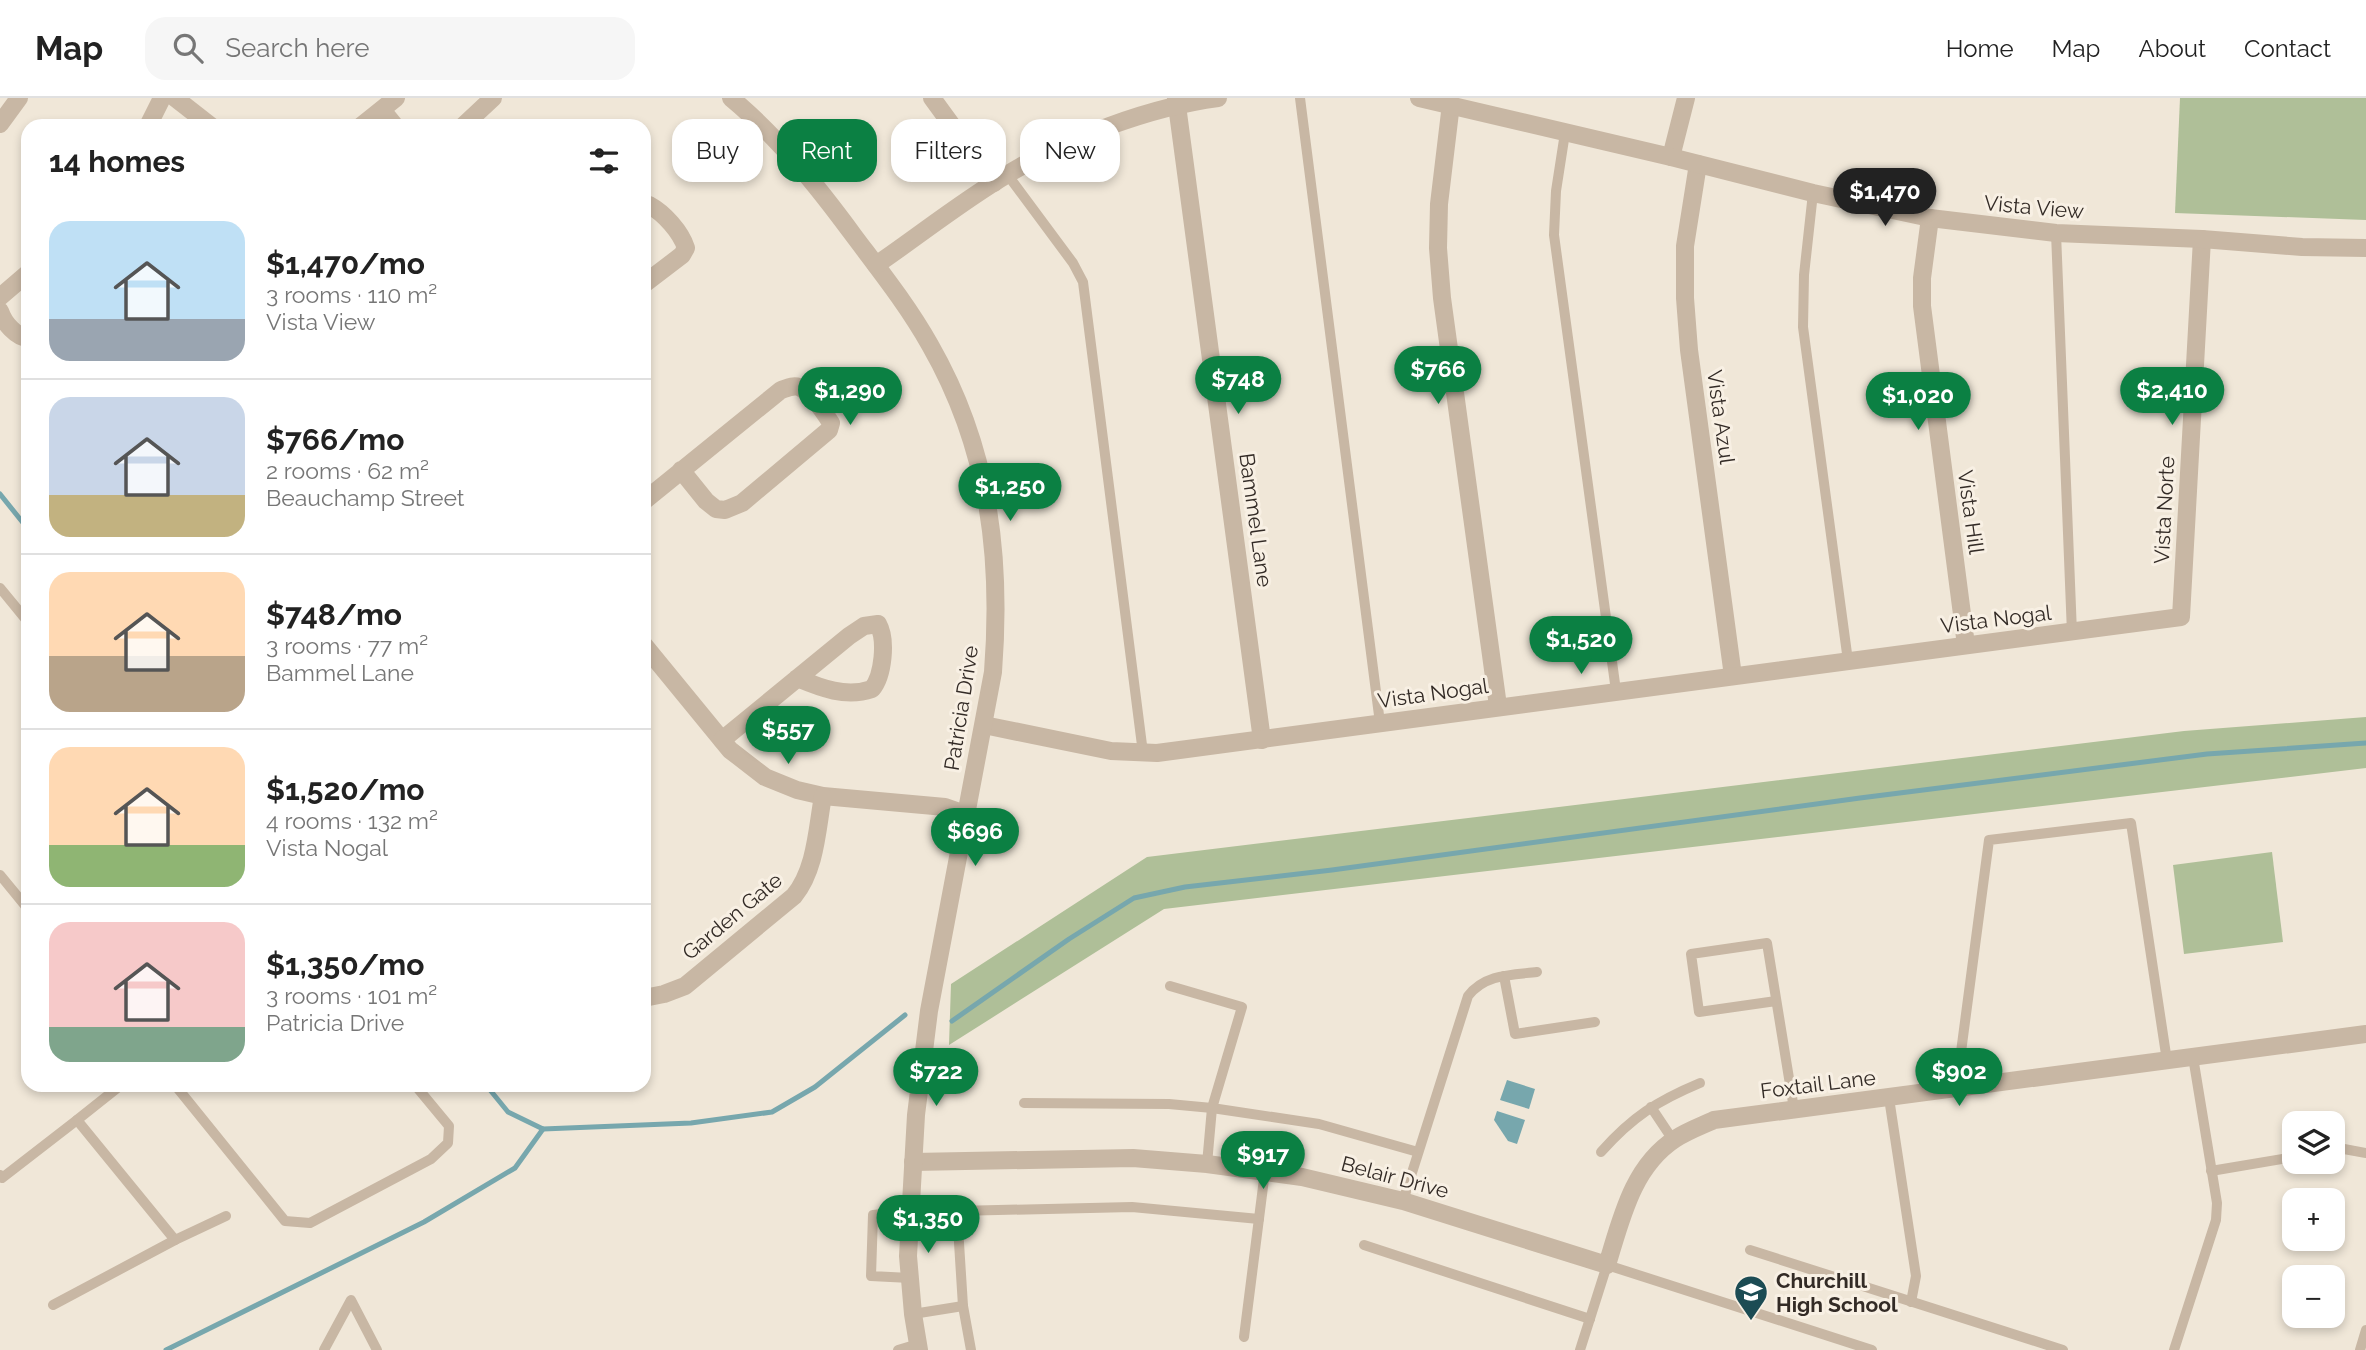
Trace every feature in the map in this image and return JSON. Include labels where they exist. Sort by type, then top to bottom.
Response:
[{"type":"street","points":[[0,124],[19,98]]},
{"type":"street","points":[[152,119],[162,98]]},
{"type":"street","points":[[175,98],[202,119]]},
{"type":"street","points":[[470,119],[493,98]]},
{"type":"street","name":"Patricia Drive","points":[[731,98],[746,110],[819,189],[904,303],[930,345],[955,396],[974,449],[988,504],[995,560],[997,616],[993,672],[929,1011],[916,1115],[908,1256],[918,1347]]},
{"type":"street","points":[[932,98],[950,119]]},
{"type":"street","points":[[1006,176],[1066,142],[1176,103],[1218,98]]},
{"type":"street","name":"Vista View","points":[[1419,98],[1813,193],[1930,218],[2056,233],[2366,248]]},
{"type":"street","points":[[1671,157],[1686,98]]},
{"type":"street","name":"Bammel Lane","points":[[1176,103],[1262,740]]},
{"type":"street","points":[[371,119],[389,104]]},
{"type":"street","points":[[1451,104],[1439,204],[1439,260],[1498,706]]},
{"type":"street","name":"Vista Azul","points":[[1698,164],[1685,246],[1685,298],[1689,350],[1733,676]]},
{"type":"street","points":[[876,265],[997,182]]},
{"type":"street","points":[[651,206],[658,210],[683,240],[686,248],[682,255],[651,279]]},
{"type":"street","name":"Vista Hill","points":[[1930,218],[1922,278],[1922,306],[1966,645]]},
{"type":"street","name":"Vista Norte","points":[[2181,617],[2202,239]]},
{"type":"street","points":[[0,297],[21,279]]},
{"type":"street","points":[[0,311],[15,333],[21,337]]},
{"type":"street","points":[[651,495],[681,470],[782,390],[791,386],[800,387],[807,393],[831,423],[829,430],[777,475],[742,503],[725,510],[716,509],[706,501],[681,470]]},
{"type":"street","name":"Vista Nogal","points":[[984,725],[1111,751],[1157,753],[2181,617]]},
{"type":"street","points":[[722,740],[797,678],[849,636],[864,626],[878,624],[881,629],[883,654],[877,683],[872,690],[850,693],[830,690],[797,678]]},
{"type":"street","points":[[651,660],[730,750],[765,777],[797,790],[823,796],[944,807],[965,814]]},
{"type":"street","name":"Garden Gate","points":[[651,997],[685,986],[803,886],[810,871],[823,796]]},
{"type":"street","name":"Foxtail Lane","points":[[1607,1265],[1636,1180],[1653,1158],[1673,1140],[1714,1120],[2366,1034]]},
{"type":"street","name":"Belair Drive","points":[[913,1162],[1133,1158],[1265,1171],[1403,1201],[1607,1265]]},
{"type":"lane","points":[[1300,98],[1380,723]]},
{"type":"lane","points":[[1565,133],[1556,191],[1554,235],[1616,691]]},
{"type":"lane","points":[[1004,182],[1073,262],[1083,282],[1143,753]]},
{"type":"lane","points":[[1813,193],[1804,275],[1803,327],[1848,661]]},
{"type":"lane","points":[[2056,233],[2072,633]]},
{"type":"lane","points":[[0,588],[21,614]]},
{"type":"lane","points":[[1965,1088],[1961,1052],[1989,840],[2131,823],[2167,1061]]},
{"type":"lane","points":[[0,875],[21,900]]},
{"type":"lane","points":[[1776,1000],[1699,1012],[1691,954],[1767,943],[1794,1109]]},
{"type":"lane","points":[[1403,1201],[1468,996],[1476,986],[1490,978],[1537,972]]},
{"type":"lane","points":[[1504,976],[1515,1034],[1595,1022]]},
{"type":"lane","points":[[1170,986],[1242,1007],[1212,1108],[1207,1164]]},
{"type":"lane","points":[[2174,1350],[2216,1220],[2217,1203],[2193,1058]]},
{"type":"lane","points":[[1601,1152],[1623,1126],[1671,1095],[1700,1083]]},
{"type":"lane","points":[[0,1175],[2,1178],[112,1092]]},
{"type":"lane","points":[[181,1092],[285,1221],[310,1223],[431,1159],[449,1143],[449,1126],[421,1092]]},
{"type":"lane","points":[[1889,1098],[1916,1276],[1911,1302]]},
{"type":"lane","points":[[1024,1103],[1168,1104],[1212,1108],[1319,1124],[1418,1152]]},
{"type":"lane","points":[[1651,1107],[1673,1140]]},
{"type":"lane","points":[[77,1120],[175,1240]]},
{"type":"lane","points":[[2345,1149],[2366,1153]]},
{"type":"lane","points":[[2211,1171],[2282,1159]]},
{"type":"lane","points":[[1244,1337],[1265,1171]]},
{"type":"lane","points":[[971,1350],[963,1306],[957,1211],[1132,1208],[1259,1219]]},
{"type":"lane","points":[[910,1211],[873,1215],[871,1276],[910,1278]]},
{"type":"lane","points":[[53,1305],[226,1216]]},
{"type":"lane","points":[[1364,1245],[1590,1319]]},
{"type":"lane","points":[[1750,1250],[2063,1350]]},
{"type":"lane","points":[[1580,1350],[1607,1265],[1872,1350]]},
{"type":"lane","points":[[324,1350],[351,1300],[377,1350]]},
{"type":"lane","points":[[913,1314],[963,1306]]},
{"type":"lane","points":[[2360,1350],[2366,1330]]},
{"type":"lane","points":[[898,1350],[918,1347]]},
{"type":"green space","points":[[2180,98],[2366,98],[2366,220],[2175,213]]},
{"type":"green space","points":[[2366,717],[2366,768],[1164,909],[949,1045],[951,984],[1147,857],[2184,731]]},
{"type":"green space","points":[[2272,852],[2283,942],[2184,954],[2173,865]]},
{"type":"water","points":[[1507,1080],[1535,1089],[1529,1109],[1500,1100]]},
{"type":"water","points":[[1497,1111],[1525,1120],[1517,1144],[1508,1141],[1494,1120]]},
{"type":"waterway","points":[[0,494],[21,520]]},
{"type":"waterway","points":[[952,1021],[1069,939],[1134,898],[1185,887],[1332,870],[2207,754],[2366,743]]},
{"type":"waterway","points":[[492,1092],[508,1112],[543,1129],[691,1123],[772,1112],[815,1087],[905,1015]]},
{"type":"waterway","points":[[166,1350],[424,1222],[515,1168],[543,1129]]},
{"type":"place","name":"Churchill High School","points":[[1751,1322]]}]
